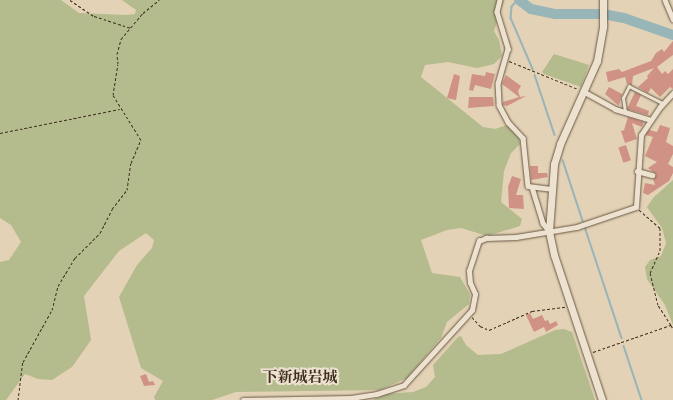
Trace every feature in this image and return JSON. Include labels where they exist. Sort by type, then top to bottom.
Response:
[{"type":"street","points":[[500,0],[497,12],[508,49],[498,83],[499,105],[508,122],[523,138],[528,186],[550,189]]},
{"type":"street","points":[[665,0],[673,19]]},
{"type":"street","points":[[602,400],[570,306],[549,231],[550,189],[560,144],[597,61],[603,26],[603,1]]},
{"type":"street","points":[[583,91],[625,112],[650,120]]},
{"type":"street","points":[[243,400],[351,398],[398,389],[414,377],[470,314],[475,298],[469,272],[479,241],[486,238],[516,237],[577,227],[636,207],[638,142],[650,120],[673,93]]},
{"type":"street","points":[[637,171],[652,175]]},
{"type":"street","points":[[532,187],[543,223],[549,231]]},
{"type":"lane","points":[[625,112],[623,98],[629,86],[663,103]]},
{"type":"path","points":[[70,0],[94,16],[131,28]]},
{"type":"path","points":[[18,400],[23,362],[52,310],[58,286],[75,258],[100,233],[112,210],[127,190],[132,163],[141,140],[113,95],[112,88],[118,64],[117,54],[121,38],[131,28],[142,13],[159,0]]},
{"type":"path","points":[[505,60],[583,91]]},
{"type":"path","points":[[0,133],[121,109]]},
{"type":"path","points":[[636,207],[660,228],[660,252],[650,273],[658,305],[673,330]]},
{"type":"path","points":[[470,314],[480,326],[489,330],[532,311],[560,309],[570,306]]},
{"type":"path","points":[[587,354],[670,325]]},
{"type":"green space","points":[[0,0],[61,0],[79,13],[126,15],[135,14],[136,10],[122,0],[504,0],[494,31],[499,40],[502,56],[494,64],[477,68],[448,62],[425,65],[421,77],[483,127],[495,129],[507,125],[519,138],[520,144],[511,153],[504,171],[501,202],[522,219],[520,226],[487,236],[461,228],[447,230],[421,240],[432,273],[460,277],[470,294],[469,304],[447,322],[441,338],[407,378],[380,390],[236,392],[212,400],[155,400],[154,397],[163,381],[141,368],[119,297],[137,265],[152,248],[154,240],[146,233],[119,251],[84,296],[91,340],[72,367],[52,380],[38,379],[25,374],[6,400],[0,400],[0,262],[9,260],[21,242],[11,225],[0,218]]},
{"type":"green space","points":[[554,54],[589,65],[581,87],[542,72]]},
{"type":"green space","points":[[673,180],[673,325],[665,305],[647,279],[645,267],[650,260],[661,256],[666,243],[662,228],[647,207],[654,197]]},
{"type":"green space","points":[[564,329],[572,332],[595,400],[372,400],[386,394],[413,392],[426,387],[435,377],[433,365],[458,337],[461,336],[466,345],[478,355],[501,354],[555,330]]},
{"type":"building","points":[[673,41],[673,55],[657,67],[662,74],[665,71],[668,74],[673,69],[673,89],[670,87],[660,97],[651,88],[648,93],[638,87],[648,78],[647,76],[654,68],[633,76],[632,85],[627,84],[625,77],[608,82],[606,72],[619,69],[622,72],[651,61],[656,53],[662,49],[664,52]]},
{"type":"building","points":[[486,72],[495,74],[491,89],[475,85],[473,91],[469,90],[472,74],[485,76]]},
{"type":"building","points":[[454,74],[460,76],[456,100],[447,98]]},
{"type":"building","points":[[506,75],[521,86],[518,91],[520,97],[526,96],[507,106],[503,105],[503,102],[519,97],[502,84]]},
{"type":"building","points":[[609,87],[622,94],[619,106],[605,94]]},
{"type":"building","points":[[635,92],[641,95],[636,106],[649,111],[648,115],[627,109]]},
{"type":"building","points":[[469,97],[493,97],[494,106],[468,108]]},
{"type":"building","points":[[628,117],[644,122],[642,127],[632,123],[637,139],[625,143],[621,131],[624,130]]},
{"type":"building","points":[[660,125],[670,128],[666,142],[673,146],[673,154],[668,164],[673,167],[673,173],[669,181],[648,195],[643,193],[645,183],[655,185],[653,179],[656,174],[648,168],[657,162],[645,156],[653,137],[645,135],[649,130],[657,132]]},
{"type":"building","points":[[626,145],[631,160],[623,163],[618,147]]},
{"type":"building","points":[[530,166],[538,166],[538,173],[547,173],[548,177],[531,180]]},
{"type":"building","points":[[512,176],[521,179],[516,195],[523,195],[524,209],[509,208],[508,187]]},
{"type":"building","points":[[530,313],[533,319],[542,315],[545,321],[548,320],[550,324],[556,321],[558,325],[546,332],[544,327],[534,332],[526,315]]},
{"type":"building","points":[[146,374],[149,382],[153,381],[155,385],[144,386],[140,376]]},
{"type":"waterway","points":[[518,0],[512,7],[511,18],[533,69]]},
{"type":"waterway","points":[[519,0],[531,9],[555,14],[603,14],[624,18],[673,35]]},
{"type":"waterway","points":[[535,75],[555,135]]},
{"type":"waterway","points":[[563,160],[583,221]]},
{"type":"waterway","points":[[585,227],[622,338]]},
{"type":"waterway","points":[[624,346],[642,400]]},
{"type":"district","name":"下新城岩城","points":[[300,378]]}]
